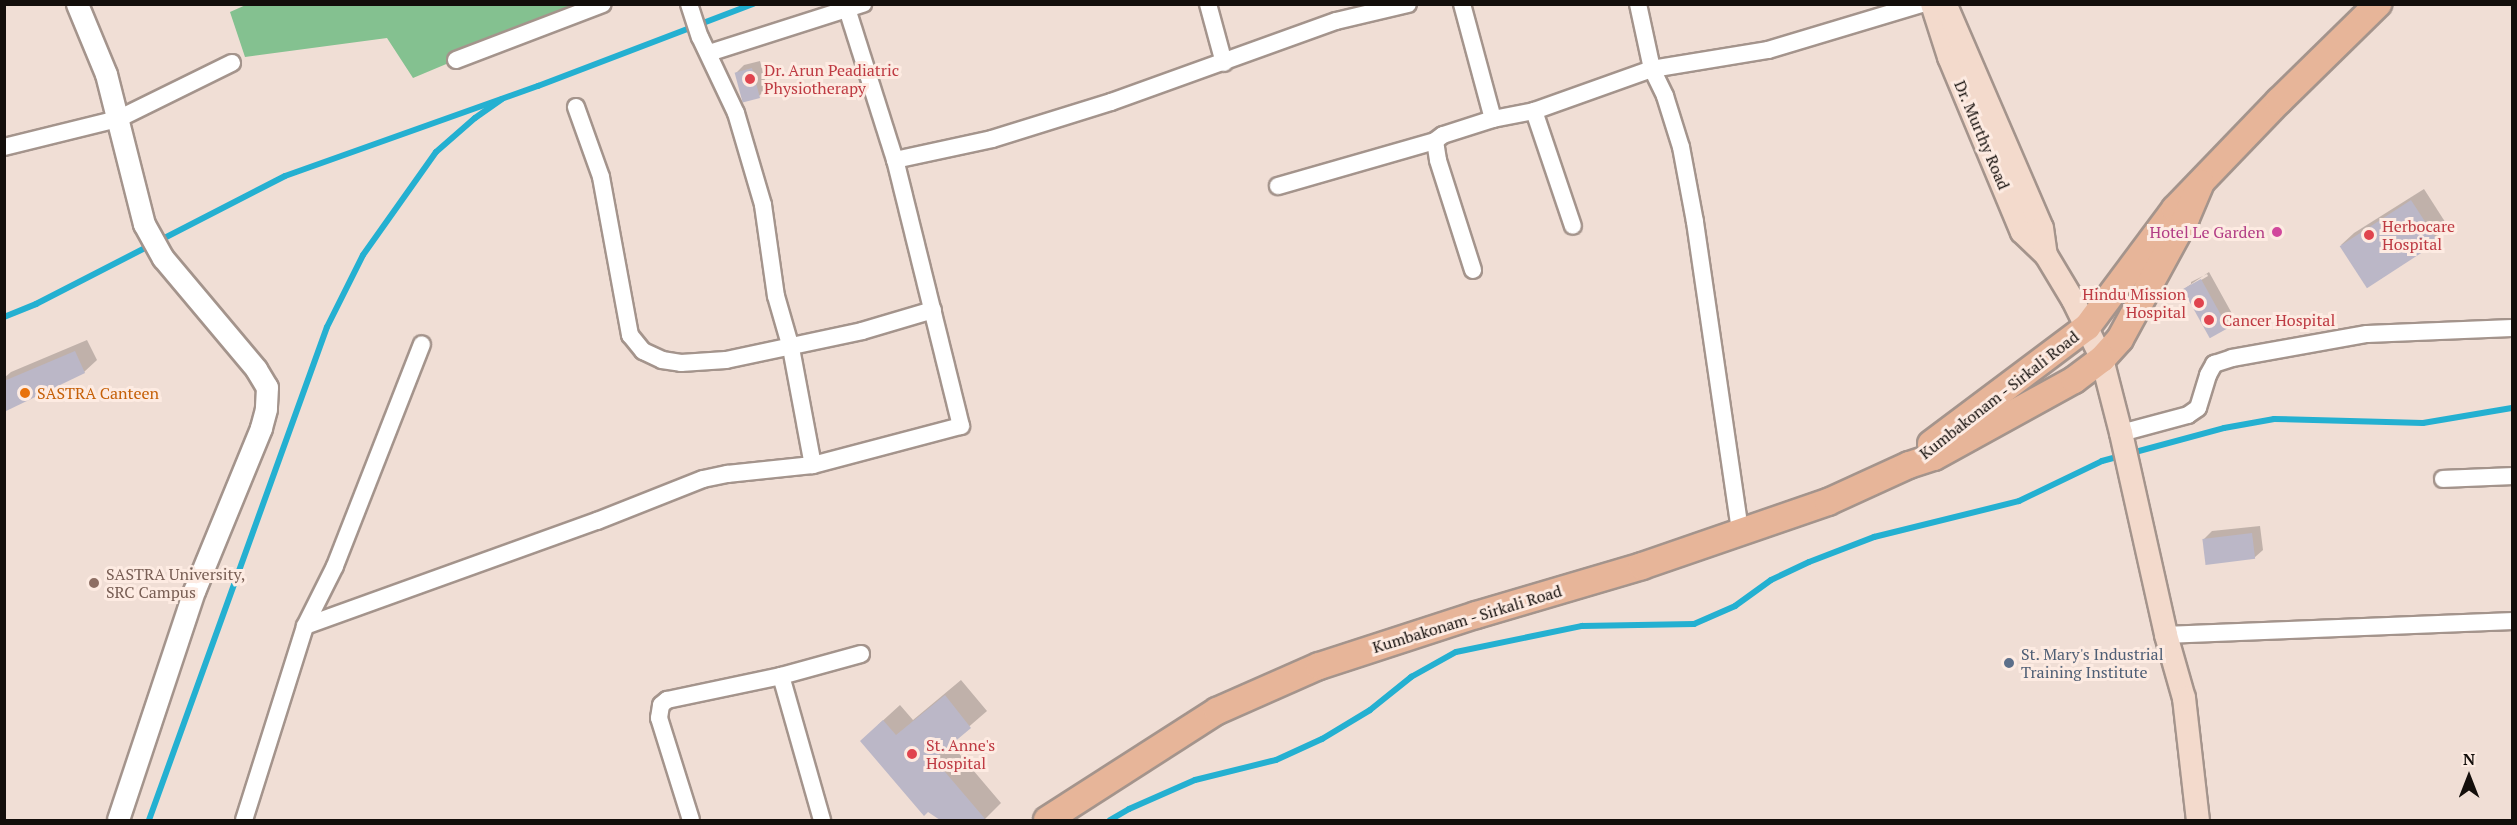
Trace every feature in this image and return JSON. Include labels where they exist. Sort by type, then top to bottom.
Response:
[{"type":"main road","name":"Dr. Murthy Road","points":[[1932,4],[1949,57],[2022,232],[2046,255],[2087,327],[2102,359],[2166,635],[2184,698],[2198,820]]},
{"type":"main road","name":"Dr. Murthy Road","points":[[1945,4],[2042,228],[2046,255]]},
{"type":"main road","name":"Kumbakonam - Sirkali Road","points":[[1909,465],[1927,447],[2087,327],[2175,209],[2378,4]]},
{"type":"main road","name":"Kumbakonam - Sirkali Road","points":[[1047,820],[1217,711],[1319,666],[1476,615],[1642,566],[1740,530],[1828,502],[1909,465],[1934,457],[2074,380],[2102,359],[2127,328],[2186,218],[2201,183]]},
{"type":"street","points":[[77,4],[106,74],[144,224],[163,258],[256,369],[267,387],[266,409],[194,591],[118,820]]},
{"type":"street","points":[[456,60],[603,4]]},
{"type":"street","points":[[709,53],[863,4]]},
{"type":"street","points":[[1208,4],[1224,63]]},
{"type":"street","points":[[895,160],[992,139],[1224,63],[1334,13],[1408,4]]},
{"type":"street","points":[[1461,4],[1493,119]]},
{"type":"street","points":[[1638,4],[1652,69],[1665,96],[1681,147],[1695,222],[1740,530]]},
{"type":"street","points":[[1278,186],[1435,141],[1443,135],[1493,119],[1534,111],[1652,69],[1768,50],[1921,4]]},
{"type":"street","points":[[689,5],[700,37],[736,113],[764,205],[776,296],[791,348],[813,465]]},
{"type":"street","points":[[305,626],[597,521],[703,479],[727,474],[813,465],[961,426],[895,160],[847,9]]},
{"type":"street","points":[[4,147],[118,119],[232,63]]},
{"type":"street","points":[[576,107],[601,177],[630,335],[643,351],[662,360],[681,363],[726,360],[791,348],[862,331],[933,310]]},
{"type":"street","points":[[1534,111],[1573,226]]},
{"type":"street","points":[[1435,141],[1438,160],[1473,270]]},
{"type":"street","points":[[2122,438],[2188,415],[2199,408],[2208,375],[2214,364],[2232,358],[2367,334],[2512,328]]},
{"type":"street","points":[[244,820],[305,626],[335,566],[422,344]]},
{"type":"street","points":[[2443,479],[2512,476]]},
{"type":"street","points":[[2166,635],[2512,621]]},
{"type":"street","points":[[691,820],[659,718],[661,705],[667,700],[781,676],[861,654]]},
{"type":"street","points":[[781,676],[822,820]]},
{"type":"green space","points":[[248,4],[587,5],[413,78],[387,38],[245,57],[230,12]]},
{"type":"building","points":[[752,68],[760,98],[743,103],[735,73]]},
{"type":"building","points":[[2411,200],[2438,242],[2367,288],[2340,246]]},
{"type":"building","points":[[2201,279],[2228,328],[2210,338],[2183,289]]},
{"type":"building","name":"SASTRA Canteen","points":[[75,351],[85,373],[4,412],[4,381]]},
{"type":"building","points":[[2252,533],[2255,559],[2206,565],[2202,539]]},
{"type":"building","points":[[945,695],[971,728],[934,759],[986,820],[940,820],[928,812],[924,816],[860,741],[883,720],[896,735]]},
{"type":"waterway","points":[[4,317],[36,304],[285,176],[538,86],[753,4]]},
{"type":"waterway","points":[[149,820],[327,327],[363,255],[436,152],[475,118],[502,99]]},
{"type":"waterway","points":[[1110,820],[1129,809],[1195,780],[1276,760],[1322,739],[1370,710],[1411,677],[1456,652],[1582,626],[1694,624],[1735,606],[1771,580],[1809,562],[1874,537],[2019,501],[2102,461],[2224,428],[2274,419],[2423,423],[2512,408]]},
{"type":"place","name":"Dr. Arun Peadiatric Physiotherapy","points":[[750,79]]},
{"type":"place","name":"Hotel Le Garden","points":[[2277,232]]},
{"type":"place","name":"Herbocare Hospital","points":[[2369,235]]},
{"type":"place","name":"Hindu Mission Hospital","points":[[2199,303]]},
{"type":"place","name":"Cancer Hospital","points":[[2209,320]]},
{"type":"place","name":"SASTRA Canteen","points":[[25,393]]},
{"type":"place","name":"SASTRA University, SRC Campus","points":[[94,583]]},
{"type":"place","name":"St. Mary's Industrial Training Institute","points":[[2009,663]]},
{"type":"place","name":"St. Anne's Hospital","points":[[912,754]]}]
